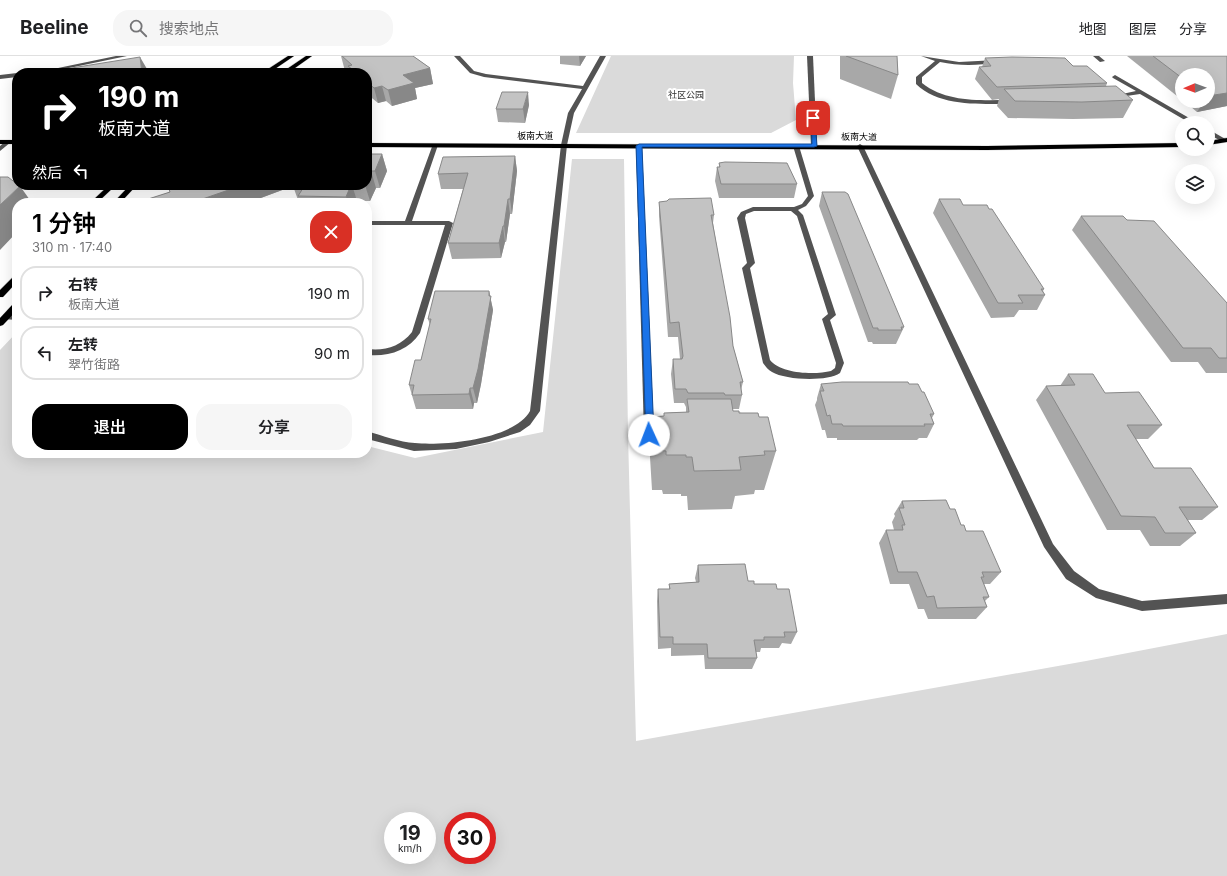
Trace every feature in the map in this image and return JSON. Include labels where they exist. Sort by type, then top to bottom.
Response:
[{"type":"main road","points":[[273,68],[291,56]]},
{"type":"main road","points":[[291,68],[309,56]]},
{"type":"main road","points":[[1215,142],[1226,141]]},
{"type":"main road","points":[[0,142],[12,142]]},
{"type":"main road","name":"板南大道","points":[[372,145],[860,146],[988,148],[1175,145]]},
{"type":"main road","points":[[98,198],[107,190]]},
{"type":"main road","points":[[121,198],[129,190]]},
{"type":"main road","points":[[0,295],[12,283]]},
{"type":"main road","points":[[3,320],[12,310]]},
{"type":"street","points":[[63,68],[124,56]]},
{"type":"street","points":[[457,56],[472,72],[486,76],[584,88]]},
{"type":"street","points":[[372,436],[413,447],[435,448],[495,437],[516,430],[528,422],[535,411],[564,145],[571,113],[603,56]]},
{"type":"street","points":[[810,56],[814,146]]},
{"type":"street","points":[[924,56],[938,60],[971,65],[999,60]]},
{"type":"street","points":[[1096,56],[1102,61]]},
{"type":"street","points":[[938,60],[919,77],[919,84],[923,88],[939,95],[969,101],[1015,102]]},
{"type":"street","points":[[0,77],[12,76]]},
{"type":"street","points":[[1115,77],[1182,116]]},
{"type":"street","points":[[1110,98],[1140,92]]},
{"type":"street","points":[[1215,135],[1226,141]]},
{"type":"street","points":[[0,149],[8,142]]},
{"type":"street","points":[[408,223],[435,145]]},
{"type":"street","points":[[639,146],[649,435]]},
{"type":"street","points":[[795,209],[800,215],[832,315],[826,319],[840,363],[838,370],[831,374],[785,375],[770,367],[765,359],[746,268],[751,263],[742,216],[746,211],[752,209],[795,209],[806,204],[811,196],[796,146]]},
{"type":"street","points":[[860,146],[1049,547],[1070,575],[1096,593],[1142,606],[1227,599]]},
{"type":"street","points":[[372,223],[449,223],[419,326],[412,338],[398,349],[379,353],[372,352]]},
{"type":"green space","name":"社区公园","points":[[611,56],[794,56],[793,83],[796,120],[771,133],[576,133]]},
{"type":"green space","points":[[572,159],[624,159],[628,435],[636,741],[1086,661],[1227,634],[1227,876],[0,876],[0,350],[12,337],[12,458],[372,458],[372,447],[415,458],[543,432]]},
{"type":"building","points":[[342,56],[413,56],[430,68],[403,75],[414,83],[388,90],[382,86],[374,88],[372,86],[372,68],[351,68],[348,66],[352,65]]},
{"type":"building","points":[[846,56],[897,56],[898,75]]},
{"type":"building","points":[[1153,56],[1227,56],[1227,93],[1215,95],[1215,68],[1175,68],[1175,73]]},
{"type":"building","points":[[140,57],[141,68],[72,68]]},
{"type":"building","points":[[985,58],[1065,58],[1073,66],[1087,66],[1107,83],[997,87],[979,67],[991,66]]},
{"type":"building","points":[[1116,86],[1133,100],[1082,102],[1015,101],[1004,89]]},
{"type":"building","points":[[502,92],[528,92],[523,109],[496,109]]},
{"type":"building","points":[[372,154],[382,154],[375,171],[372,171]]},
{"type":"building","points":[[515,156],[510,199],[508,199],[504,226],[499,243],[448,243],[468,173],[438,174],[443,157]]},
{"type":"building","points":[[719,163],[787,163],[797,184],[721,184],[717,167],[720,167]]},
{"type":"building","points":[[0,177],[8,177],[12,180],[12,190],[16,190],[0,205]]},
{"type":"building","points":[[169,190],[229,190],[205,198],[151,198],[170,192]]},
{"type":"building","points":[[302,190],[349,190],[346,197],[298,196]]},
{"type":"building","points":[[822,192],[845,192],[848,194],[904,327],[901,327],[902,330],[878,330],[878,328],[873,328]]},
{"type":"building","points":[[711,198],[714,215],[711,215],[730,317],[733,346],[743,382],[740,382],[742,395],[725,395],[724,393],[688,393],[686,389],[675,389],[673,359],[682,359],[683,356],[679,322],[670,323],[659,202],[667,201],[669,199]]},
{"type":"building","points":[[939,199],[960,199],[963,205],[987,205],[989,209],[992,209],[1044,289],[1041,289],[1045,295],[1018,295],[1023,303],[998,303]]},
{"type":"building","points":[[1081,216],[1123,216],[1127,220],[1154,221],[1227,303],[1227,358],[1219,358],[1211,348],[1183,348]]},
{"type":"building","points":[[435,291],[489,291],[489,296],[491,296],[478,369],[473,388],[470,388],[469,394],[412,395],[414,385],[409,385],[415,360],[421,360],[431,319],[428,319]]},
{"type":"building","points":[[1068,374],[1093,374],[1105,393],[1139,392],[1162,425],[1127,425],[1154,468],[1191,468],[1218,507],[1179,507],[1196,533],[1165,533],[1155,517],[1121,516],[1046,386],[1075,385]]},
{"type":"building","points":[[842,382],[908,382],[909,384],[918,384],[922,392],[924,392],[934,414],[930,414],[934,424],[924,424],[925,426],[843,426],[842,424],[832,424],[830,415],[827,416],[820,391],[824,391],[821,384]]},
{"type":"building","points":[[687,399],[731,399],[733,411],[739,411],[739,413],[758,413],[759,417],[768,417],[776,451],[764,451],[765,455],[739,457],[741,470],[694,471],[692,457],[686,457],[686,455],[666,455],[666,451],[655,450],[653,417],[664,416],[664,413],[689,412]]},
{"type":"building","points":[[946,500],[950,509],[955,509],[961,525],[964,525],[966,531],[983,531],[1001,572],[982,572],[984,577],[981,577],[989,597],[983,597],[987,607],[937,608],[934,596],[927,597],[917,572],[898,572],[886,530],[903,530],[902,525],[905,525],[899,508],[904,508],[902,501]]},
{"type":"building","points":[[745,564],[748,581],[754,581],[754,584],[776,584],[777,589],[789,589],[797,632],[784,632],[785,637],[764,637],[764,640],[754,640],[757,658],[708,658],[707,644],[673,644],[673,637],[660,637],[658,589],[670,589],[669,584],[699,582],[698,565]]},
{"type":"route","points":[[649,435],[639,146],[814,146],[813,118]]}]
